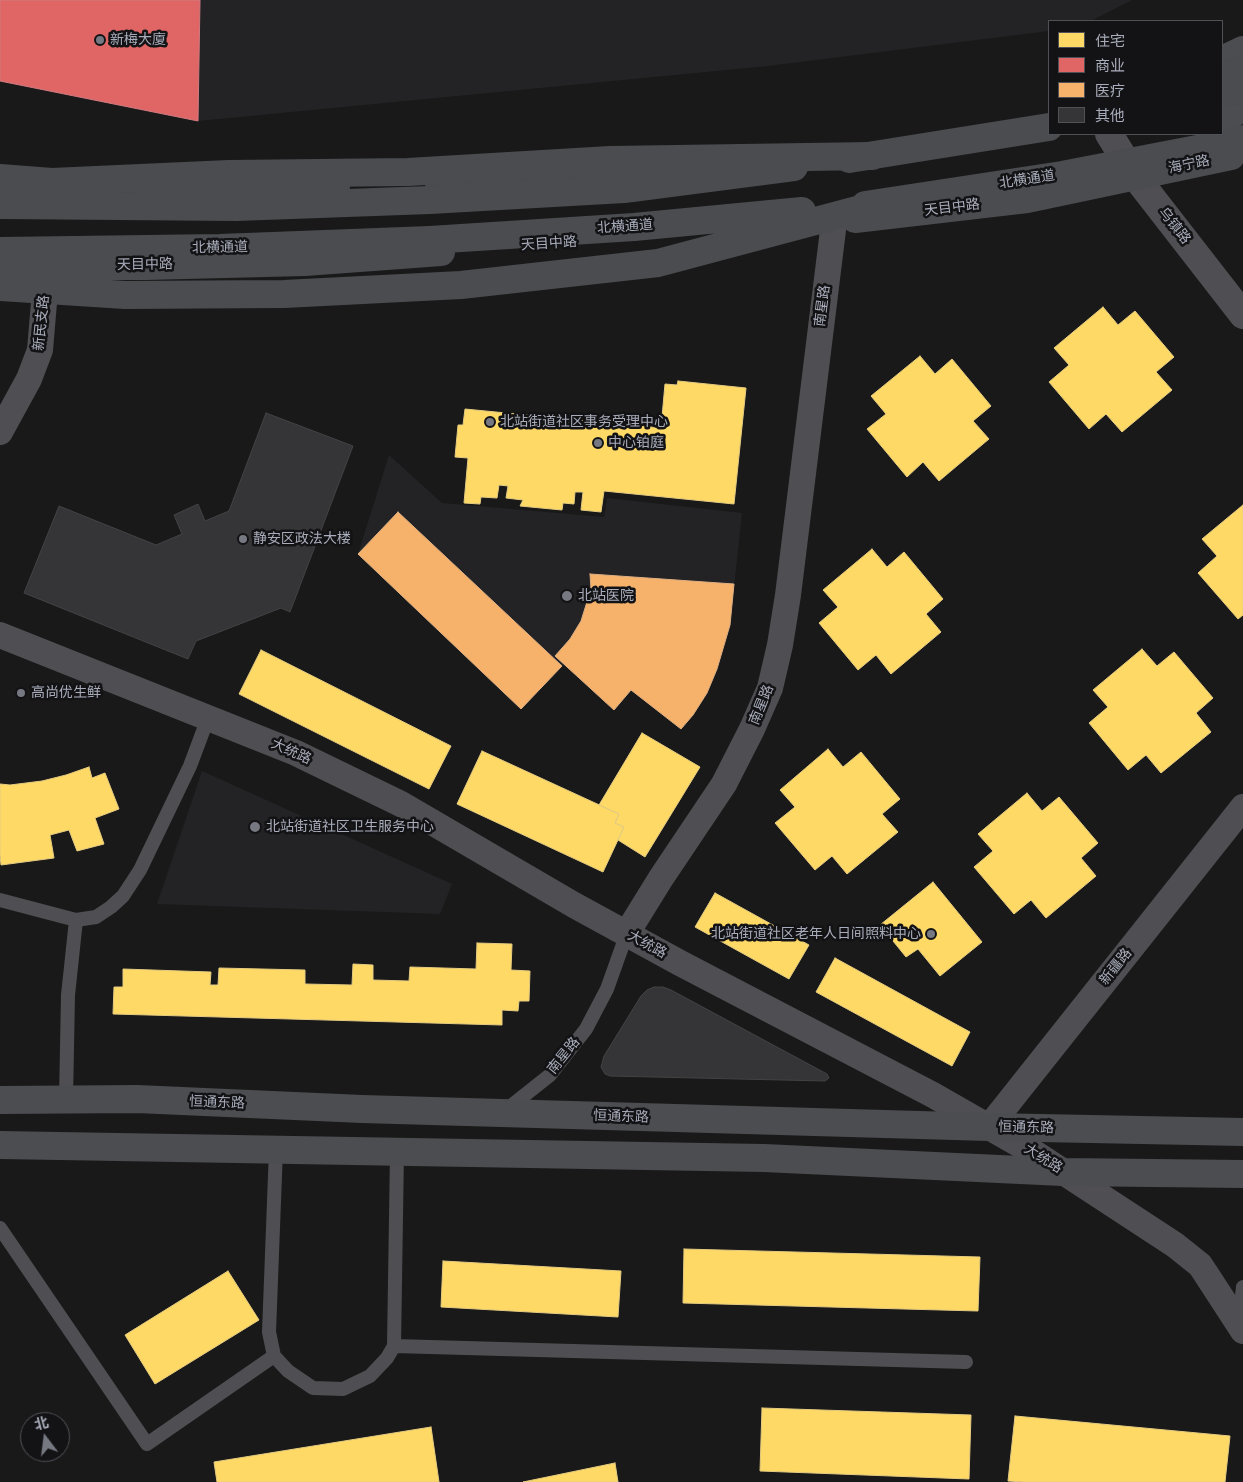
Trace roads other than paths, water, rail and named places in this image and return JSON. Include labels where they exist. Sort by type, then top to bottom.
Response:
[{"type":"main road","points":[[1223,60],[1243,50]]},
{"type":"main road","points":[[1223,76],[1243,69]]},
{"type":"main road","points":[[1223,94],[1243,89]]},
{"type":"main road","points":[[1223,120],[1243,107]]},
{"type":"main road","points":[[0,199],[159,194],[314,186],[520,180],[656,172],[1048,121]]},
{"type":"main road","points":[[0,205],[236,207],[430,200],[624,189],[872,156],[1048,127]]},
{"type":"main road","name":"天目中路","points":[[0,263],[47,266],[146,266],[305,262],[834,222],[1027,199],[1135,176],[1199,135]]},
{"type":"main road","name":"北横通道","points":[[0,251],[220,248],[430,240],[634,227],[883,203],[1062,174],[1218,146],[1243,139]]},
{"type":"main road","name":"海宁路","points":[[1135,176],[1243,153]]},
{"type":"main road","points":[[0,178],[52,182],[229,174],[408,172],[610,160],[872,156]]},
{"type":"main road","points":[[0,287],[125,295],[284,294],[461,285],[658,263],[883,203]]},
{"type":"main road","name":"恒通东路","points":[[0,1100],[137,1099],[362,1109],[989,1127],[1243,1132]]},
{"type":"main road","points":[[0,1144],[764,1158],[1063,1172],[1243,1174]]},
{"type":"street","name":"乌镇路","points":[[1110,135],[1135,176],[1243,315]]},
{"type":"street","name":"南星路","points":[[627,933],[661,878],[724,784],[770,688],[780,645],[788,595],[834,222]]},
{"type":"street","name":"新民支路","points":[[0,432],[29,379],[40,350],[47,266]]},
{"type":"street","name":"大统路","points":[[0,635],[296,753],[400,804],[574,905],[680,963],[933,1095],[1036,1154],[1171,1242],[1200,1265],[1241,1328]]},
{"type":"street","name":"新疆路","points":[[989,1127],[1243,807]]},
{"type":"lane","points":[[0,900],[76,920],[96,918],[111,907],[123,896],[140,870],[190,766],[208,718]]},
{"type":"lane","points":[[66,1100],[68,995],[76,920]]},
{"type":"lane","name":"南星路","points":[[502,1113],[550,1075],[586,1029],[607,989],[627,933]]},
{"type":"lane","points":[[276,1149],[269,1332],[274,1356],[288,1371],[313,1388],[343,1389],[370,1376],[387,1358],[394,1346],[397,1152]]},
{"type":"lane","points":[[0,1228],[147,1444],[274,1356]]},
{"type":"lane","points":[[1241,1328],[1243,1287]]},
{"type":"lane","points":[[394,1346],[966,1362]]},
{"type":"place","name":"新梅大廈","points":[[100,40]]},
{"type":"place","name":"北站街道社区事务受理中心","points":[[490,422]]},
{"type":"place","name":"中心铂庭","points":[[598,443]]},
{"type":"place","name":"静安区政法大楼","points":[[243,539]]},
{"type":"place","name":"北站医院","points":[[567,596]]},
{"type":"place","name":"高尚优生鲜","points":[[21,693]]},
{"type":"place","name":"北站街道社区卫生服务中心","points":[[255,827]]},
{"type":"place","name":"北站街道社区老年人日间照料中心","points":[[931,934]]}]
